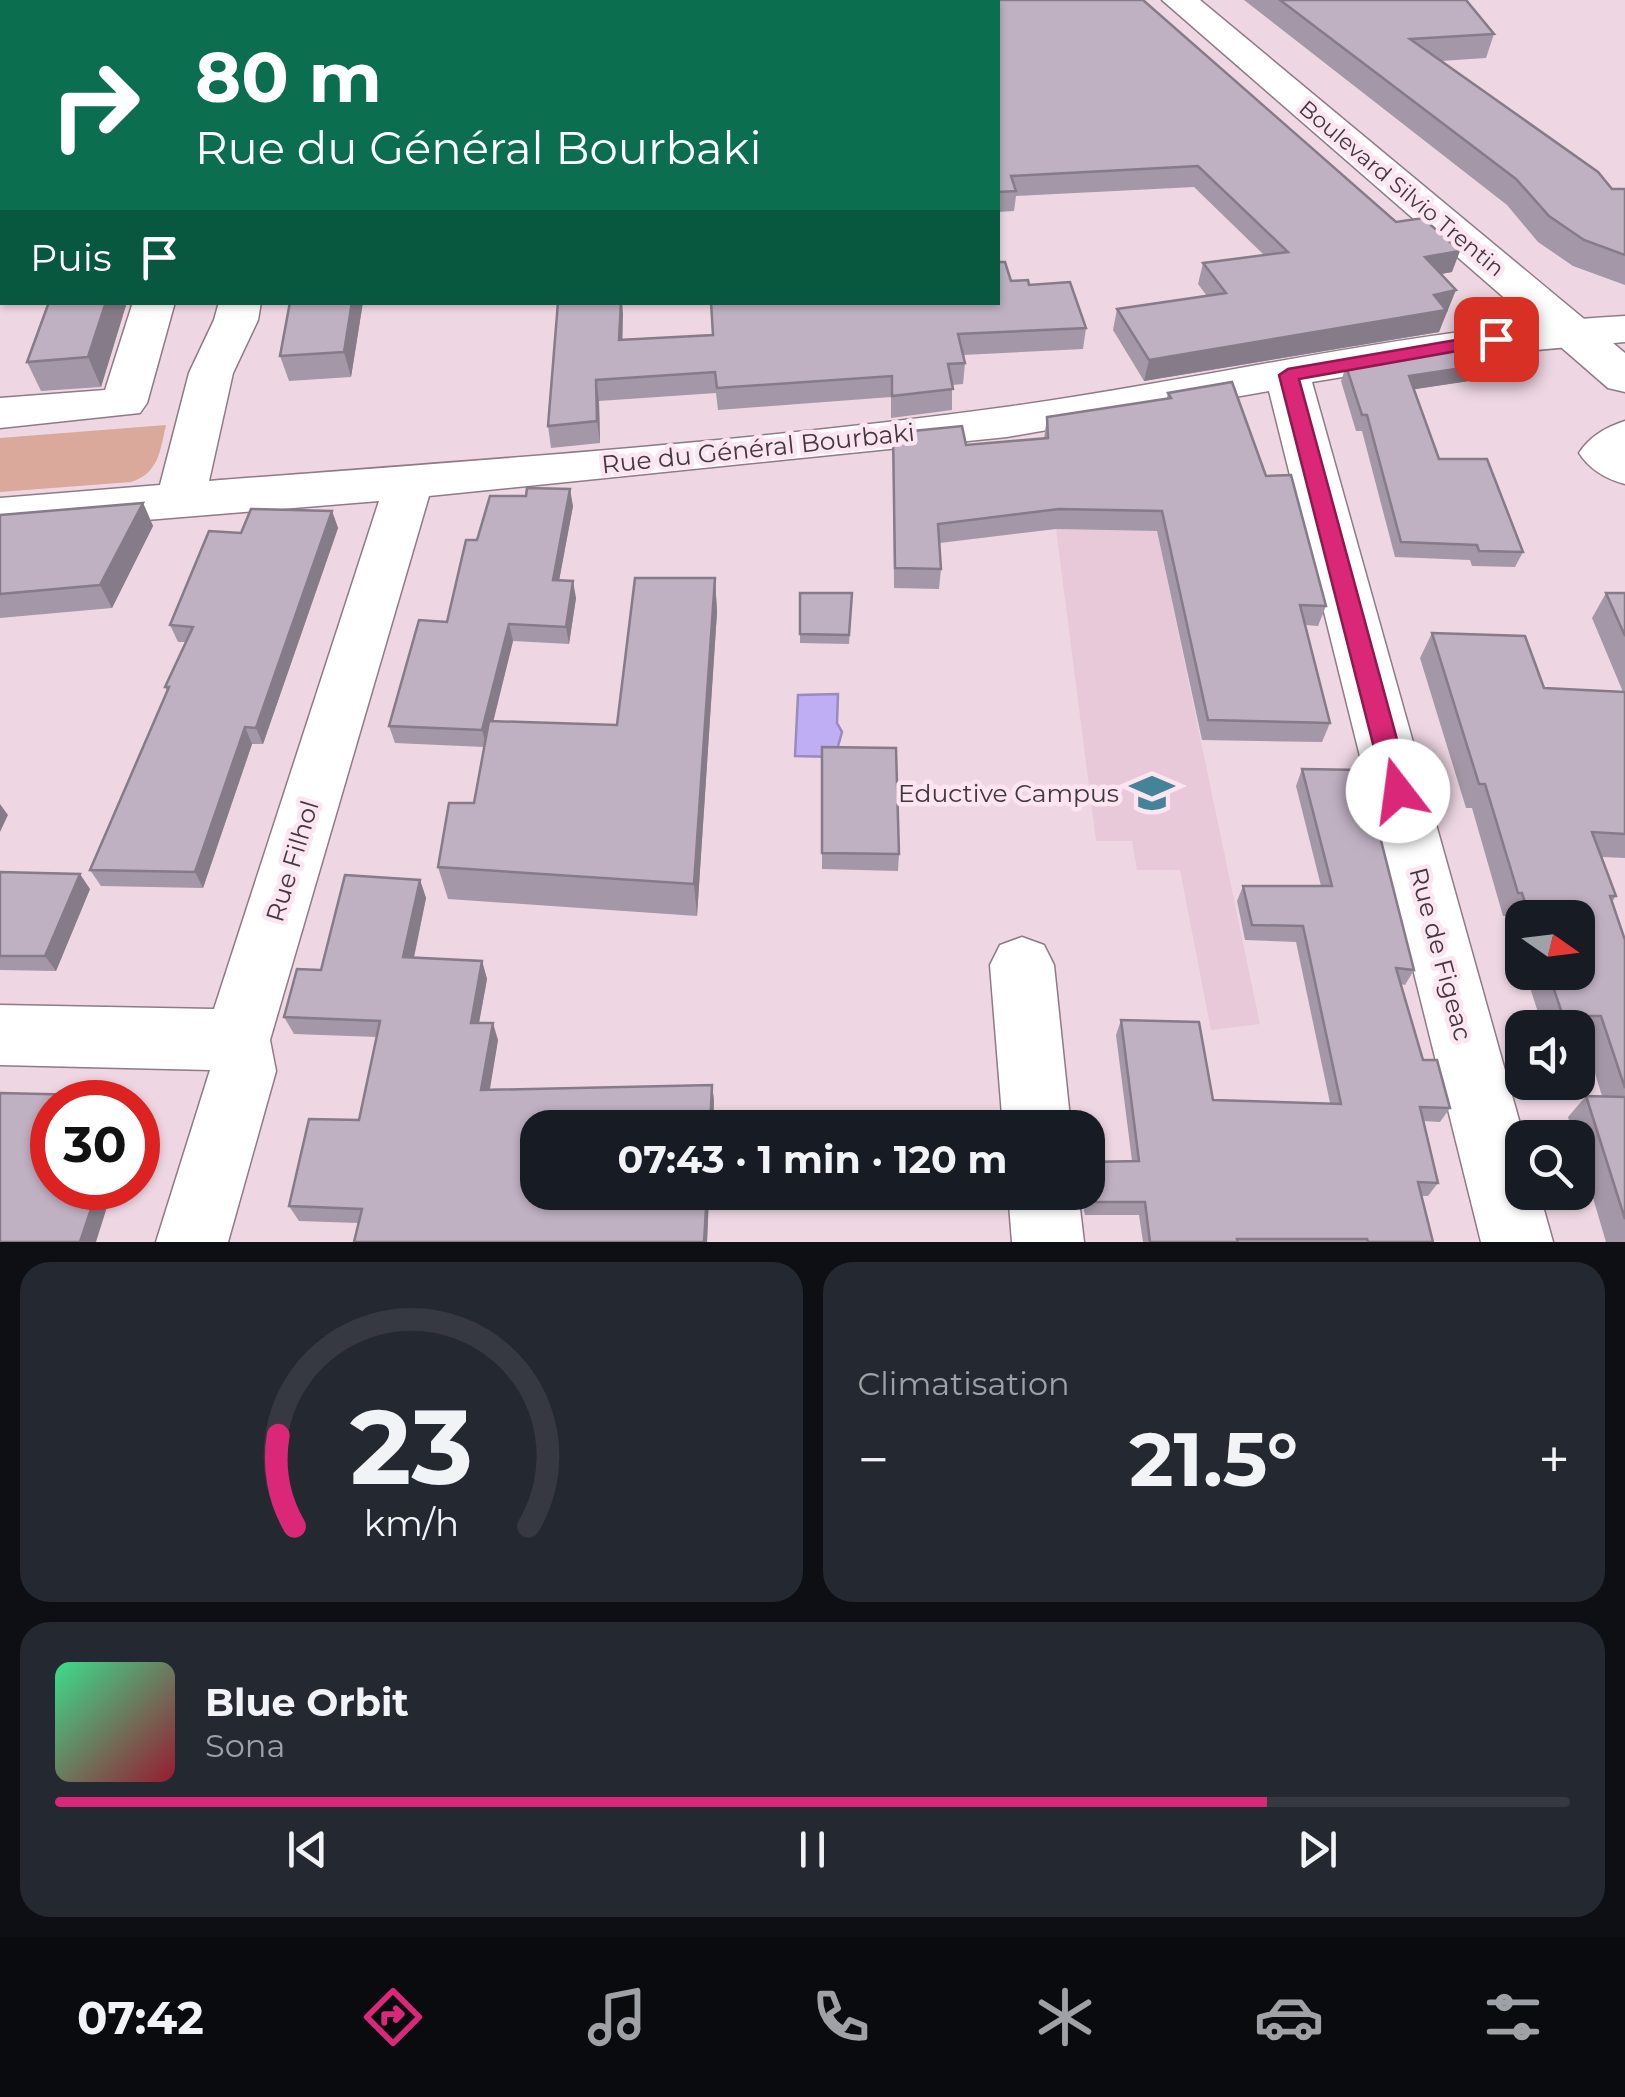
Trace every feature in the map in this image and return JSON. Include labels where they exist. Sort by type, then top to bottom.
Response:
[{"type":"main road","name":"Boulevard Silvio Trentin","points":[[1179,0],[1625,376]]},
{"type":"street","points":[[0,413],[124,403],[153,305]]},
{"type":"street","points":[[182,499],[211,373],[239,305]]},
{"type":"street","name":"Rue du Général Bourbaki","points":[[0,515],[409,481],[1011,421],[1496,339],[1625,330]]},
{"type":"street","name":"Rue de Figeac","points":[[1288,375],[1517,1242]]},
{"type":"street","points":[[1625,437],[1603,453],[1625,468]]},
{"type":"street","name":"Rue Filhol","points":[[192,1242],[243,1071],[237,1040],[409,481]]},
{"type":"street","points":[[1022,965],[1035,1110]]},
{"type":"street","points":[[0,1035],[237,1040]]},
{"type":"street","points":[[1045,1210],[1048,1242]]},
{"type":"shaded area","points":[[166,425],[153,467],[131,482],[0,492],[0,438]]},
{"type":"shaded area","name":"Eductive Campus","points":[[1056,529],[1157,531],[1260,1024],[1211,1030],[1180,870],[1137,870],[1132,841],[1096,841]]},
{"type":"shaded area","points":[[838,694],[837,723],[842,732],[835,757],[795,756],[798,695]]},
{"type":"building","points":[[1000,0],[1143,0],[1396,222],[1423,218],[1460,251],[1425,257],[1456,290],[1434,295],[1446,310],[1149,360],[1117,309],[1226,293],[1203,263],[1288,252],[1198,166],[1011,176],[1016,191],[1000,192]]},
{"type":"building","points":[[1280,0],[1466,0],[1494,34],[1410,39],[1598,172],[1612,189],[1625,189],[1625,255],[1584,240],[1549,216],[1516,179]]},
{"type":"building","points":[[1000,262],[1005,262],[1011,281],[1028,280],[1029,285],[1070,282],[1086,328],[958,334],[965,363],[948,364],[953,389],[892,396],[892,376],[717,388],[715,372],[596,380],[597,421],[548,426],[558,305],[621,305],[619,340],[713,335],[711,305],[1000,305]]},
{"type":"building","points":[[48,305],[105,305],[88,357],[27,362]]},
{"type":"building","points":[[289,305],[352,305],[344,352],[280,356]]},
{"type":"building","points":[[1467,346],[1482,365],[1409,376],[1439,459],[1487,459],[1523,552],[1479,551],[1477,545],[1401,542],[1367,415],[1362,415],[1346,366]]},
{"type":"building","points":[[1232,382],[1266,476],[1291,475],[1326,606],[1300,605],[1330,723],[1208,720],[1162,511],[1059,509],[938,524],[941,569],[895,568],[893,433],[962,426],[966,445],[1048,438],[1047,417],[1171,398],[1168,393]]},
{"type":"building","points":[[527,488],[570,489],[553,580],[573,581],[566,627],[509,624],[482,730],[389,726],[419,620],[447,622],[466,540],[477,540],[490,496],[526,496]]},
{"type":"building","points":[[143,503],[100,585],[0,594],[0,515]]},
{"type":"building","points":[[251,509],[332,511],[256,728],[245,727],[195,872],[90,870],[193,627],[170,625],[209,531],[241,533]]},
{"type":"building","points":[[635,578],[715,578],[694,884],[438,867],[449,803],[474,803],[489,721],[617,725]]},
{"type":"building","points":[[800,593],[852,593],[849,635],[800,634]]},
{"type":"building","points":[[1606,593],[1625,593],[1625,636]]},
{"type":"building","points":[[1432,633],[1525,636],[1544,688],[1625,692],[1625,834],[1592,832],[1616,896],[1610,896],[1625,940],[1625,1088],[1601,1016],[1595,1016],[1595,1010],[1561,1010],[1554,990],[1595,990],[1595,900],[1524,900],[1518,893],[1485,784],[1479,784]]},
{"type":"building","points":[[822,747],[896,748],[899,854],[822,853]]},
{"type":"building","points":[[1302,769],[1363,770],[1414,970],[1396,968],[1423,1060],[1437,1060],[1450,1108],[1420,1107],[1438,1183],[1418,1182],[1433,1242],[1150,1242],[1145,1202],[1105,1202],[1105,1162],[1139,1161],[1121,1020],[1199,1022],[1213,1100],[1341,1104],[1303,926],[1252,925],[1243,886],[1332,886]]},
{"type":"building","points":[[0,872],[80,874],[45,956],[0,956]]},
{"type":"building","points":[[345,875],[420,880],[403,957],[482,961],[471,1023],[493,1023],[481,1090],[712,1085],[711,1110],[520,1110],[520,1210],[706,1210],[704,1242],[354,1242],[362,1209],[289,1206],[309,1119],[359,1120],[380,1021],[284,1017],[297,969],[321,970]]},
{"type":"building","points":[[0,1093],[30,1094],[30,1210],[91,1210],[80,1242],[0,1242]]},
{"type":"building","points":[[1595,1096],[1625,1097],[1625,1219],[1595,1120],[1587,1100],[1595,1100]]},
{"type":"place","name":"Eductive Campus","points":[[1152,793]]},
{"type":"route","points":[[1398,791],[1288,375],[1496,339]]}]
